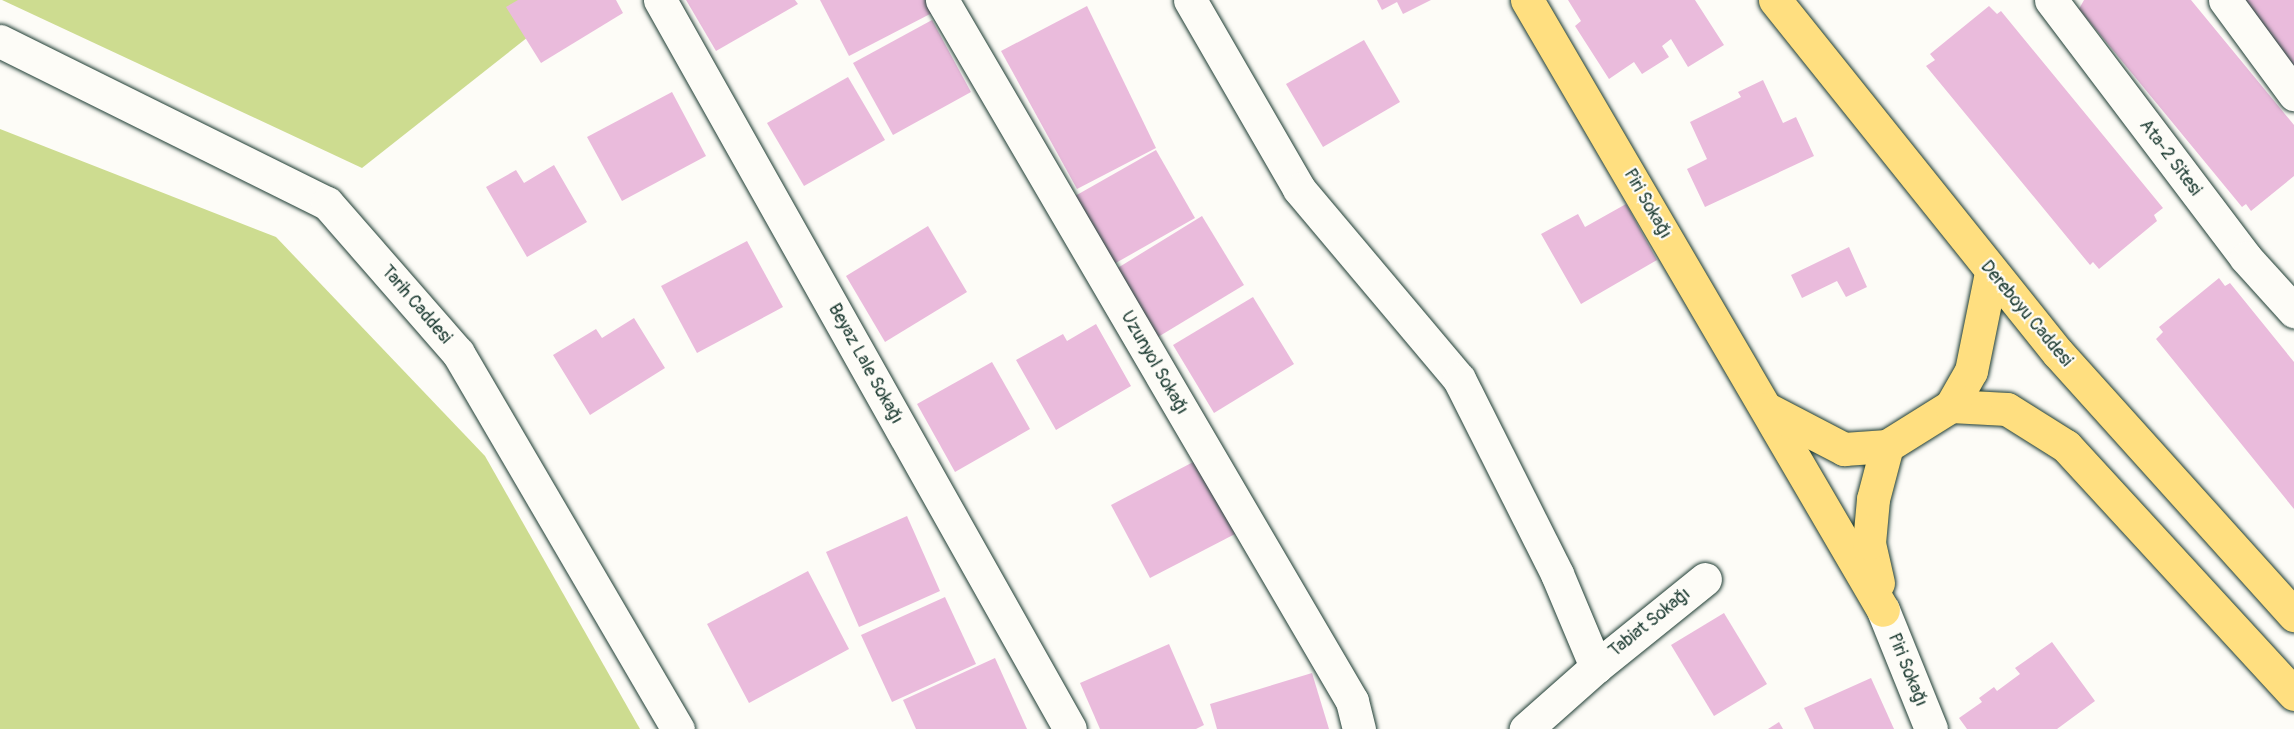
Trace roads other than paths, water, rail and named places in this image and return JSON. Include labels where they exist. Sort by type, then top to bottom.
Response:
[{"type":"main road","name":"Piri Sokağı","points":[[1527,0],[1883,610]]},
{"type":"main road","name":"Dereboyu Caddesi","points":[[1775,0],[1991,273],[2058,353],[2294,615]]},
{"type":"main road","points":[[1767,409],[1844,448],[1887,446],[1951,406],[1971,370],[1991,273]]},
{"type":"main road","points":[[1951,406],[2007,409],[2066,446],[2294,694]]},
{"type":"main road","points":[[1883,610],[1869,543],[1873,499],[1887,446]]},
{"type":"street","name":"Beyaz Lale Sokağı","points":[[660,0],[1070,729]]},
{"type":"street","name":"Uzunyol Sokağı","points":[[942,0],[1352,701],[1359,729]]},
{"type":"street","points":[[1190,0],[1299,189],[1459,379],[1557,574],[1596,667]]},
{"type":"street","name":"Ata-2 Sitesi","points":[[2051,0],[2246,258],[2294,311]]},
{"type":"street","points":[[2225,0],[2294,94]]},
{"type":"street","name":"Tarih Caddesi","points":[[0,41],[327,203],[458,353],[678,729]]},
{"type":"street","name":"Tabiat Sokağı","points":[[1526,729],[1596,667],[1704,579]]},
{"type":"street","name":"Piri Sokağı","points":[[1883,610],[1931,729]]}]
